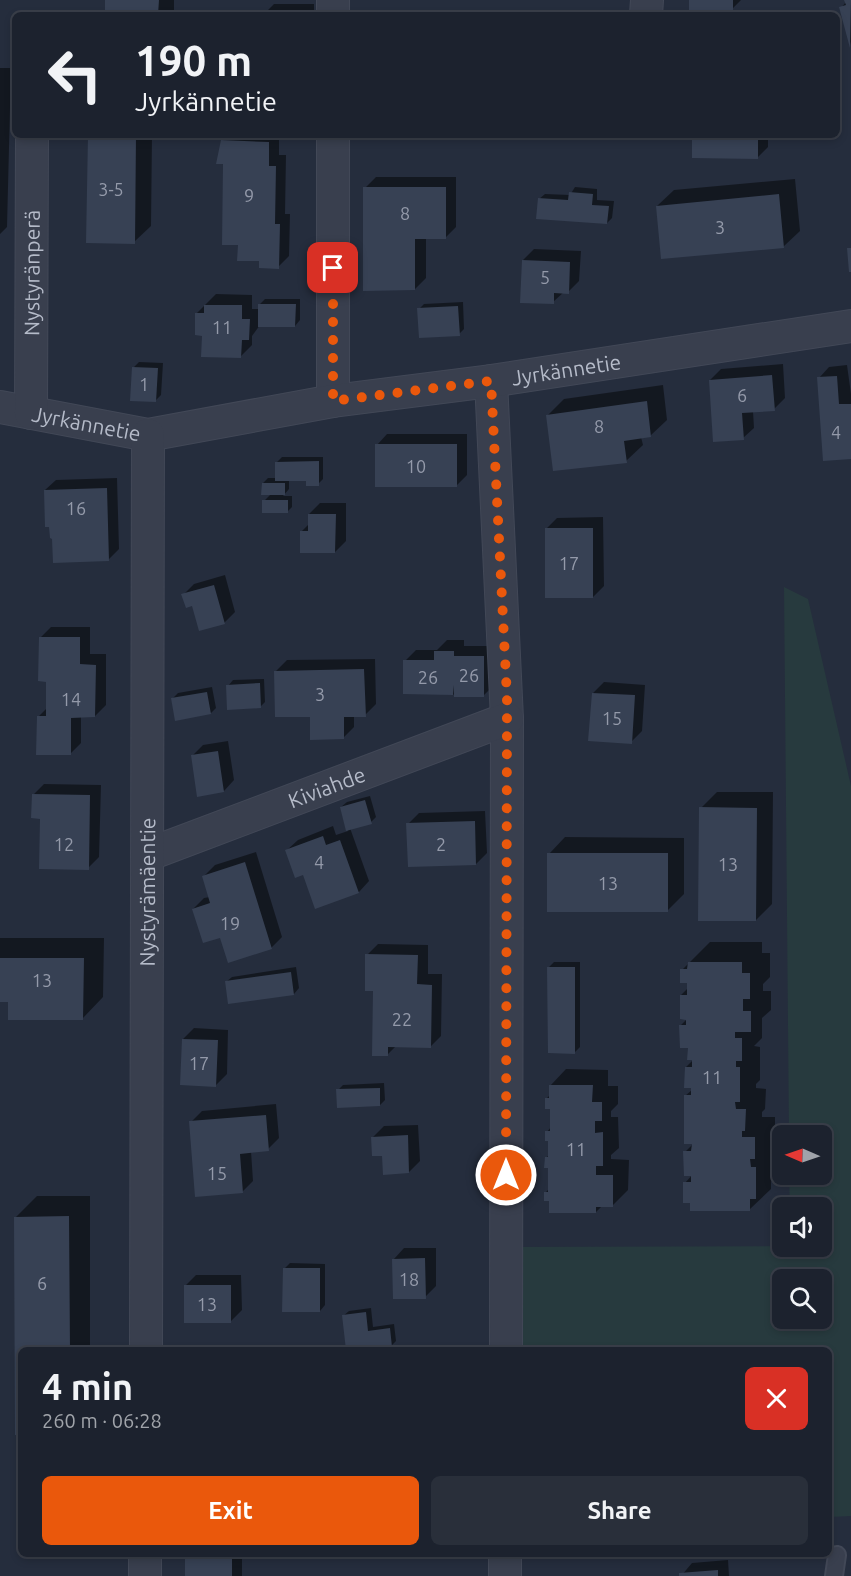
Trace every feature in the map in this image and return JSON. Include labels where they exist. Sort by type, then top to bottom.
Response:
[{"type":"street","name":"Nystyränperä","points":[[31,413],[32,138]]},
{"type":"street","points":[[333,138],[333,401]]},
{"type":"street","name":"Jyrkännetie","points":[[0,407],[148,435],[333,401],[491,381],[851,326]]},
{"type":"street","points":[[491,381],[507,720],[506,1347]]},
{"type":"street","name":"Nystyrämäentie","points":[[146,1347],[148,435]]},
{"type":"street","name":"Kiviahde","points":[[147,855],[507,720]]},
{"type":"street","points":[[145,1557],[145,1576]]},
{"type":"street","points":[[505,1557],[505,1576]]},
{"type":"lane","points":[[834,1576],[837,1555]]},
{"type":"green space","points":[[784,587],[808,599],[851,786],[851,1516],[832,1517],[832,1347],[505,1347],[506,1247],[772,1246],[772,1257],[832,1257],[832,1197],[790,1197],[789,1185],[832,1185],[832,1125],[789,1125]]},
{"type":"building","points":[[105,0],[159,0],[158,12],[105,12]]},
{"type":"building","points":[[689,0],[733,0],[733,11],[689,10]]},
{"type":"building","points":[[844,0],[851,0],[850,48],[839,7],[846,5]]},
{"type":"building","points":[[88,138],[136,138],[135,244],[86,243]]},
{"type":"building","points":[[692,138],[758,138],[758,159],[692,158]]},
{"type":"building","points":[[221,140],[269,142],[269,166],[276,166],[275,224],[280,224],[279,269],[259,268],[259,261],[237,261],[238,245],[222,245],[223,164],[216,164]]},
{"type":"building","points":[[363,187],[446,187],[446,239],[415,239],[415,290],[363,291]]},
{"type":"building","points":[[569,192],[593,194],[592,205],[609,206],[607,224],[536,219],[538,198],[568,200]]},
{"type":"building","points":[[779,194],[784,248],[661,259],[656,206]]},
{"type":"building","points":[[847,248],[851,248],[851,272],[849,272]]},
{"type":"building","points":[[522,260],[570,262],[569,294],[554,293],[554,304],[520,303]]},
{"type":"building","points":[[258,304],[296,304],[295,327],[258,327]]},
{"type":"building","points":[[204,305],[242,305],[242,319],[250,319],[249,340],[242,340],[241,358],[201,357],[202,336],[195,335],[195,313],[204,313]]},
{"type":"building","points":[[458,306],[460,336],[419,338],[417,308]]},
{"type":"building","points":[[132,367],[158,368],[156,402],[130,401]]},
{"type":"building","points":[[772,375],[775,411],[742,413],[744,440],[713,442],[709,380]]},
{"type":"building","points":[[837,376],[839,404],[851,404],[851,459],[823,461],[817,377]]},
{"type":"building","points":[[647,401],[651,437],[624,441],[627,463],[553,471],[546,415]]},
{"type":"building","points":[[375,444],[457,444],[457,487],[375,487]]},
{"type":"building","points":[[319,461],[319,486],[306,486],[306,481],[275,481],[275,462]]},
{"type":"building","points":[[262,483],[285,483],[285,495],[261,495]]},
{"type":"building","points":[[107,488],[109,561],[53,563],[52,539],[49,527],[45,527],[44,490]]},
{"type":"building","points":[[262,500],[288,500],[288,513],[262,513]]},
{"type":"building","points":[[308,514],[336,514],[335,553],[300,553],[300,531],[308,531]]},
{"type":"building","points":[[545,528],[593,528],[593,598],[545,598]]},
{"type":"building","points":[[214,585],[225,624],[199,631],[192,606],[186,608],[181,594]]},
{"type":"building","points":[[39,637],[80,637],[80,664],[96,665],[95,717],[71,718],[71,755],[36,755],[37,716],[46,716],[46,682],[38,681]]},
{"type":"building","points":[[434,651],[454,651],[454,656],[484,656],[484,697],[454,697],[454,685],[453,695],[403,694],[403,660],[434,660]]},
{"type":"building","points":[[364,669],[366,717],[344,717],[344,739],[310,740],[310,717],[275,717],[274,671]]},
{"type":"building","points":[[260,683],[261,708],[227,710],[226,685]]},
{"type":"building","points":[[207,692],[211,714],[175,721],[171,698]]},
{"type":"building","points":[[592,693],[635,695],[632,744],[588,741]]},
{"type":"building","points":[[218,751],[224,792],[197,797],[191,755]]},
{"type":"building","points":[[32,794],[90,795],[89,870],[39,869],[40,819],[31,818]]},
{"type":"building","points":[[365,800],[372,824],[346,831],[340,807]]},
{"type":"building","points":[[699,807],[757,808],[756,921],[698,921]]},
{"type":"building","points":[[475,821],[476,865],[408,867],[406,823]]},
{"type":"building","points":[[323,836],[326,845],[340,840],[359,893],[315,909],[303,875],[295,878],[285,850]]},
{"type":"building","points":[[547,853],[668,853],[668,912],[547,912]]},
{"type":"building","points":[[245,862],[272,949],[228,963],[220,938],[203,943],[192,909],[210,903],[202,876]]},
{"type":"building","points":[[365,954],[418,955],[417,984],[432,985],[431,1048],[388,1047],[388,1056],[372,1056],[373,991],[365,991]]},
{"type":"building","points":[[0,958],[84,958],[83,1020],[8,1020],[8,1002],[0,1002]]},
{"type":"building","points":[[688,962],[742,962],[742,973],[750,973],[750,999],[743,999],[743,1011],[751,1011],[751,1032],[735,1032],[735,1038],[742,1038],[742,1061],[736,1061],[736,1067],[740,1067],[740,1102],[735,1102],[736,1109],[746,1109],[745,1131],[742,1131],[742,1137],[755,1137],[755,1159],[750,1159],[751,1167],[756,1167],[756,1199],[750,1199],[750,1211],[690,1211],[690,1203],[683,1203],[683,1182],[691,1182],[691,1176],[684,1176],[683,1151],[691,1151],[692,1144],[684,1144],[684,1095],[691,1095],[691,1088],[684,1088],[685,1067],[692,1067],[692,1060],[687,1060],[688,1048],[680,1048],[679,1025],[686,1025],[686,1020],[680,1019],[680,995],[687,995],[687,983],[680,983],[680,969],[687,969]]},
{"type":"building","points":[[547,967],[575,967],[575,1054],[548,1053]]},
{"type":"building","points":[[291,972],[294,995],[228,1004],[225,981]]},
{"type":"building","points":[[182,1039],[218,1040],[216,1087],[180,1085]]},
{"type":"building","points":[[549,1085],[593,1085],[592,1102],[602,1102],[602,1121],[595,1121],[595,1133],[603,1132],[603,1166],[596,1166],[596,1175],[613,1175],[613,1207],[596,1207],[596,1213],[549,1213],[549,1201],[544,1201],[544,1192],[548,1192],[548,1168],[544,1168],[545,1157],[548,1157],[548,1141],[545,1141],[545,1131],[550,1131],[550,1109],[545,1109],[545,1098],[549,1098]]},
{"type":"building","points":[[380,1088],[380,1106],[337,1108],[336,1089]]},
{"type":"building","points":[[266,1115],[269,1151],[240,1154],[243,1193],[195,1197],[189,1121]]},
{"type":"building","points":[[408,1135],[409,1173],[383,1175],[382,1156],[372,1156],[371,1137]]},
{"type":"building","points":[[69,1216],[70,1347],[18,1347],[18,1435],[15,1435],[14,1217]]},
{"type":"building","points":[[425,1258],[426,1299],[393,1299],[392,1259]]},
{"type":"building","points":[[283,1268],[320,1268],[320,1312],[282,1312]]},
{"type":"building","points":[[184,1285],[231,1285],[231,1323],[184,1323]]},
{"type":"building","points":[[366,1312],[368,1331],[390,1328],[392,1347],[346,1347],[342,1315]]},
{"type":"building","points":[[185,1557],[232,1557],[232,1576],[185,1576]]},
{"type":"building","points":[[718,1570],[718,1576],[679,1576],[679,1573]]},
{"type":"route","points":[[333,268],[333,401],[491,381],[507,675],[506,1175]]}]
